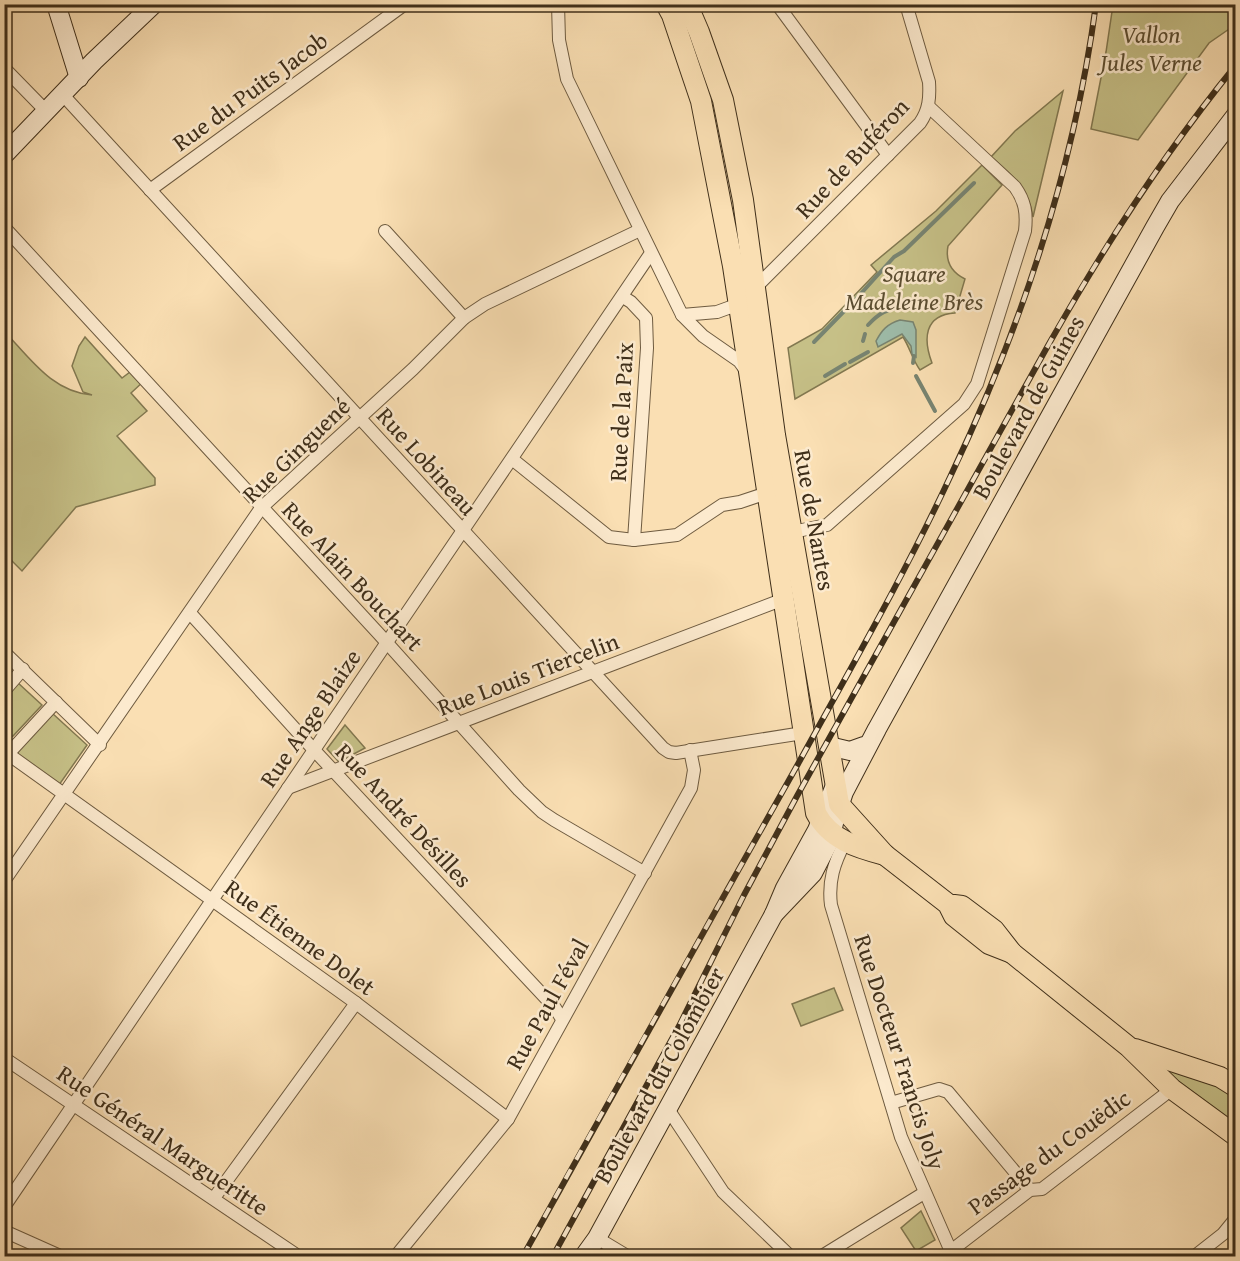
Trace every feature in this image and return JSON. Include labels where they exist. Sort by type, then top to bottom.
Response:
[{"type":"main road","name":"Rue de Nantes","points":[[666,4],[672,15],[701,101],[751,377],[814,806],[832,832]]},
{"type":"main road","name":"Rue de Nantes","points":[[687,4],[723,100],[743,200],[775,435],[839,804]]},
{"type":"main road","points":[[839,804],[885,855],[948,904],[962,906],[994,930],[1012,953],[1129,1047],[1172,1089],[1236,1136]]},
{"type":"main road","points":[[832,832],[885,855]]},
{"type":"main road","points":[[1129,1047],[1234,1082]]},
{"type":"street","points":[[56,4],[80,78]]},
{"type":"street","points":[[4,155],[94,61],[154,4]]},
{"type":"street","name":"Rue du Puits Jacob","points":[[150,190],[405,4]]},
{"type":"street","points":[[558,4],[560,40],[567,79],[682,315],[703,336],[739,362],[751,377]]},
{"type":"street","points":[[777,4],[888,155]]},
{"type":"street","name":"Rue de Buféron","points":[[756,288],[920,123],[928,106],[929,82],[906,4]]},
{"type":"street","points":[[1234,4],[1236,12]]},
{"type":"street","points":[[64,28],[94,61]]},
{"type":"street","points":[[4,68],[46,111]]},
{"type":"street","name":"Rue Lobineau","points":[[63,95],[663,748],[676,753],[803,732]]},
{"type":"street","points":[[792,532],[827,525],[964,404],[977,384],[1025,231],[1026,212],[1024,202],[1015,187],[928,106]]},
{"type":"street","name":"Boulevard de Guines","points":[[832,832],[839,804],[877,729],[1163,213],[1236,115]]},
{"type":"street","name":"Rue Alain Bouchart","points":[[4,227],[387,643],[519,790],[542,812],[645,873]]},
{"type":"street","name":"Rue Ginguené","points":[[4,881],[8,867],[100,744],[261,507],[413,369],[464,318],[485,303],[640,230]]},
{"type":"street","points":[[385,231],[464,318]]},
{"type":"street","name":"Rue Ange Blaize","points":[[4,1207],[651,253]]},
{"type":"street","points":[[682,315],[717,312],[739,304],[756,288]]},
{"type":"street","name":"Rue de la Paix","points":[[623,297],[646,318],[647,348],[634,540]]},
{"type":"street","points":[[512,459],[609,537],[634,540],[677,535],[722,505],[768,493]]},
{"type":"street","name":"Rue Louis Tiercelin","points":[[288,788],[784,599]]},
{"type":"street","name":"Rue André Désilles","points":[[190,614],[555,1008],[562,1019]]},
{"type":"street","points":[[4,652],[100,744]]},
{"type":"street","points":[[4,691],[23,669]]},
{"type":"street","points":[[6,748],[56,702]]},
{"type":"street","name":"Boulevard de Guines","points":[[832,832],[836,783],[850,759],[877,729]]},
{"type":"street","points":[[829,746],[850,751],[864,746]]},
{"type":"street","name":"Rue Étienne Dolet","points":[[6,748],[64,795],[356,1003],[508,1119]]},
{"type":"street","name":"Rue Paul Féval","points":[[396,1257],[508,1119],[691,788],[694,770],[690,750]]},
{"type":"street","name":"Boulevard du Colombier","points":[[774,914],[813,873],[832,832]]},
{"type":"street","name":"Boulevard du Colombier","points":[[584,1257],[597,1239],[813,840],[832,832]]},
{"type":"street","name":"Rue Docteur Francis Joly","points":[[832,832],[832,871],[829,891],[831,905],[901,1137],[952,1253]]},
{"type":"street","points":[[800,887],[816,883],[829,891]]},
{"type":"street","points":[[214,1198],[356,1003]]},
{"type":"street","name":"Rue Général Margueritte","points":[[4,1058],[298,1257]]},
{"type":"street","points":[[891,1103],[939,1089],[948,1092],[1030,1190]]},
{"type":"street","name":"Passage du Couëdic","points":[[952,1253],[1030,1190],[1042,1189],[1172,1089]]},
{"type":"street","points":[[668,1109],[723,1192],[790,1257]]},
{"type":"street","points":[[822,1257],[924,1193]]},
{"type":"street","points":[[1195,1257],[1223,1234],[1236,1218]]},
{"type":"street","points":[[4,1231],[60,1257]]},
{"type":"street","points":[[597,1239],[627,1257]]},
{"type":"green space","name":"Vallon Jules Verne","points":[[1113,5],[1227,5],[1232,27],[1209,43],[1138,140],[1091,129]]},
{"type":"green space","points":[[1063,91],[1033,217],[1028,199],[1018,183],[991,157],[1015,131]]},
{"type":"green space","name":"Square Madeleine Brès","points":[[982,165],[1002,185],[948,246],[947,257],[950,266],[965,279],[955,313],[937,318],[928,330],[927,345],[932,363],[920,370],[903,337],[795,399],[788,348],[822,329],[877,272],[871,265],[936,211]]},
{"type":"green space","points":[[4,331],[53,381],[78,392],[92,395],[83,392],[72,366],[85,337],[122,378],[134,369],[144,381],[131,393],[147,411],[117,436],[155,478],[155,485],[76,507],[22,571],[5,554]]},
{"type":"green space","points":[[17,682],[42,705],[13,736],[8,738],[5,727],[4,697]]},
{"type":"green space","points":[[52,713],[87,745],[59,785],[18,756],[18,751]]},
{"type":"green space","points":[[345,725],[365,748],[339,762],[327,749]]},
{"type":"green space","points":[[834,988],[843,1010],[801,1026],[792,1004]]},
{"type":"green space","points":[[1155,1061],[1219,1085],[1235,1098],[1235,1123],[1166,1072]]},
{"type":"green space","points":[[921,1211],[935,1240],[916,1251],[901,1228]]},
{"type":"shaded area","points":[[900,320],[913,322],[916,330],[916,357],[912,354],[911,346],[902,334],[878,347],[876,341],[883,331],[892,323]]},
{"type":"waterway","points":[[856,299],[894,257],[904,251],[974,183]]},
{"type":"waterway","points":[[814,342],[853,302]]},
{"type":"waterway","points":[[868,325],[884,312],[903,307]]},
{"type":"waterway","points":[[863,341],[865,334]]},
{"type":"waterway","points":[[850,362],[868,352]]},
{"type":"waterway","points":[[913,363],[914,356]]},
{"type":"waterway","points":[[825,376],[845,364]]},
{"type":"waterway","points":[[916,376],[935,411]]},
{"type":"railway","points":[[523,1256],[857,657],[915,549],[977,419],[1022,304],[1059,186],[1074,126],[1096,4]]},
{"type":"railway","points":[[553,1256],[679,1026],[744,895],[797,796],[1050,342],[1092,270],[1160,165],[1236,65]]}]
